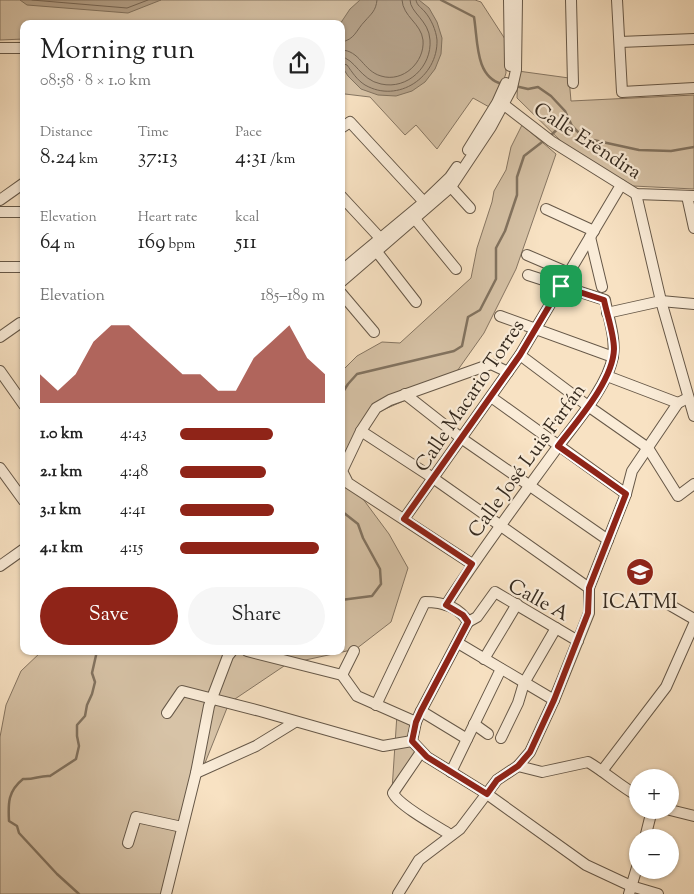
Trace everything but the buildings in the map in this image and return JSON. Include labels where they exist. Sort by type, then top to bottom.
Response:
[{"type":"street","points":[[345,276],[377,252],[451,187],[509,88],[513,70],[509,0]]},
{"type":"street","points":[[571,0],[573,83]]},
{"type":"street","points":[[617,0],[622,92],[694,88]]},
{"type":"street","points":[[620,42],[694,39]]},
{"type":"street","points":[[0,48],[20,48]]},
{"type":"street","points":[[345,275],[380,238],[424,202],[450,177],[501,102]]},
{"type":"street","name":"Calle Eréndira","points":[[501,102],[551,141],[636,194],[691,196]]},
{"type":"street","points":[[346,125],[424,202]]},
{"type":"street","points":[[0,200],[20,185]]},
{"type":"street","name":"Calle Macario Torres","points":[[404,519],[520,355],[621,185]]},
{"type":"street","points":[[451,187],[470,208]]},
{"type":"street","points":[[636,194],[661,301],[694,416]]},
{"type":"street","points":[[691,196],[694,228]]},
{"type":"street","points":[[345,200],[380,238]]},
{"type":"street","points":[[546,209],[592,234],[602,288]]},
{"type":"street","points":[[0,212],[20,212]]},
{"type":"street","points":[[415,219],[456,269]]},
{"type":"street","points":[[377,252],[416,302]]},
{"type":"street","points":[[527,255],[569,273]]},
{"type":"street","points":[[0,267],[20,267]]},
{"type":"street","points":[[528,275],[561,286]]},
{"type":"street","name":"Calle José Luis Farfán","points":[[446,605],[472,564],[588,406],[607,376],[614,347],[604,300],[561,286]]},
{"type":"street","points":[[345,298],[374,332]]},
{"type":"street","points":[[607,313],[661,301],[694,306]]},
{"type":"street","points":[[500,316],[613,357]]},
{"type":"street","points":[[0,337],[20,323]]},
{"type":"street","points":[[520,355],[648,448],[678,496],[694,484]]},
{"type":"street","points":[[345,465],[361,431],[376,408],[390,400],[491,364],[508,372]]},
{"type":"street","points":[[0,371],[20,399]]},
{"type":"street","points":[[607,376],[678,403]]},
{"type":"street","points":[[405,394],[461,438],[608,540]]},
{"type":"street","points":[[491,397],[626,494]]},
{"type":"street","points":[[398,894],[419,860],[460,829],[497,780],[518,766],[530,752],[578,641],[588,613],[589,588],[626,494],[632,471],[678,403],[688,398]]},
{"type":"street","points":[[361,431],[434,478],[589,588]]},
{"type":"street","points":[[0,468],[20,496]]},
{"type":"street","points":[[345,477],[348,483],[472,564]]},
{"type":"street","points":[[0,565],[20,552]]},
{"type":"street","name":"Calle A","points":[[468,622],[477,617],[495,592],[578,641]]},
{"type":"street","points":[[376,705],[425,602],[439,602],[463,615],[468,622],[421,711],[416,722],[412,741]]},
{"type":"street","points":[[484,659],[517,604]]},
{"type":"street","points":[[668,604],[694,619]]},
{"type":"street","points":[[602,771],[666,687],[694,624]]},
{"type":"street","points":[[502,738],[524,683],[556,628]]},
{"type":"street","points":[[458,643],[554,700]]},
{"type":"street","points":[[342,675],[354,651]]},
{"type":"street","points":[[166,894],[196,773],[209,706],[229,655]]},
{"type":"street","points":[[263,655],[342,675],[357,696],[416,722]]},
{"type":"street","points":[[451,772],[501,669]]},
{"type":"street","points":[[167,713],[182,691],[383,746],[412,741]]},
{"type":"street","points":[[421,711],[467,739]]},
{"type":"street","points":[[196,773],[256,746],[296,722]]},
{"type":"street","points":[[474,724],[488,734]]},
{"type":"street","points":[[412,741],[427,757],[487,794],[586,865],[630,890],[658,894]]},
{"type":"street","points":[[421,752],[393,793],[394,796],[450,835]]},
{"type":"street","points":[[518,766],[542,772],[588,762],[629,791]]},
{"type":"street","points":[[679,812],[694,816]]},
{"type":"street","points":[[128,843],[136,817],[182,828]]},
{"type":"shaded area","points":[[0,0],[475,0],[481,2],[505,39],[506,73],[499,95],[491,108],[473,98],[437,149],[416,125],[405,135],[370,97],[345,94],[345,20],[20,20],[20,39],[0,40]]},
{"type":"shaded area","points":[[518,71],[569,78],[571,101],[694,95],[694,189],[633,186],[567,147],[517,98]]},
{"type":"shaded area","points":[[522,125],[556,154],[516,269],[484,333],[450,381],[378,412],[345,469],[345,368],[357,356],[382,342],[400,343],[471,278],[477,248],[494,191],[506,170],[511,147]]},
{"type":"shaded area","points":[[345,475],[389,534],[408,568],[391,622],[356,649],[345,651]]},
{"type":"shaded area","points":[[38,655],[328,655],[287,664],[229,703],[187,808],[163,894],[0,894],[0,737],[6,705],[21,671]]},
{"type":"shaded area","points":[[397,714],[415,722],[411,740],[420,752],[392,790]]},
{"type":"water","points":[[20,0],[161,0],[128,13],[27,5]]},
{"type":"water","points":[[360,0],[419,0],[429,8],[437,22],[442,38],[441,54],[435,69],[425,82],[412,91],[396,96],[378,95],[361,89],[345,71],[345,20],[343,20],[350,9]]},
{"type":"waterway","points":[[441,0],[474,17],[477,47],[482,66],[493,80],[502,84]]},
{"type":"waterway","points":[[515,86],[528,89],[538,87],[551,96],[565,111],[572,126],[584,138],[639,150],[671,151],[694,147]]},
{"type":"waterway","points":[[550,136],[563,124],[572,126]]},
{"type":"waterway","points":[[345,389],[357,374],[454,351],[462,346],[468,317],[480,310],[496,279],[496,248],[505,231],[517,195],[517,177],[524,156],[546,139]]},
{"type":"waterway","points":[[345,514],[358,524],[363,538],[380,569],[381,584],[372,596],[345,599]]},
{"type":"waterway","points":[[79,894],[57,874],[19,833],[17,826],[9,821],[9,803],[14,788],[23,779],[50,776],[76,759],[79,746],[77,725],[85,716],[92,694],[95,682],[92,673],[96,655]]},
{"type":"place","name":"ICATMI","points":[[640,572]]},
{"type":"route","points":[[561,286],[604,300],[614,347],[607,376],[588,406],[558,446],[626,494],[589,588],[588,613],[578,641],[530,752],[518,766],[497,780],[487,794],[427,757],[412,741],[416,722],[421,711],[468,622],[463,615],[446,605],[472,564],[404,519],[520,355],[561,286]]}]
